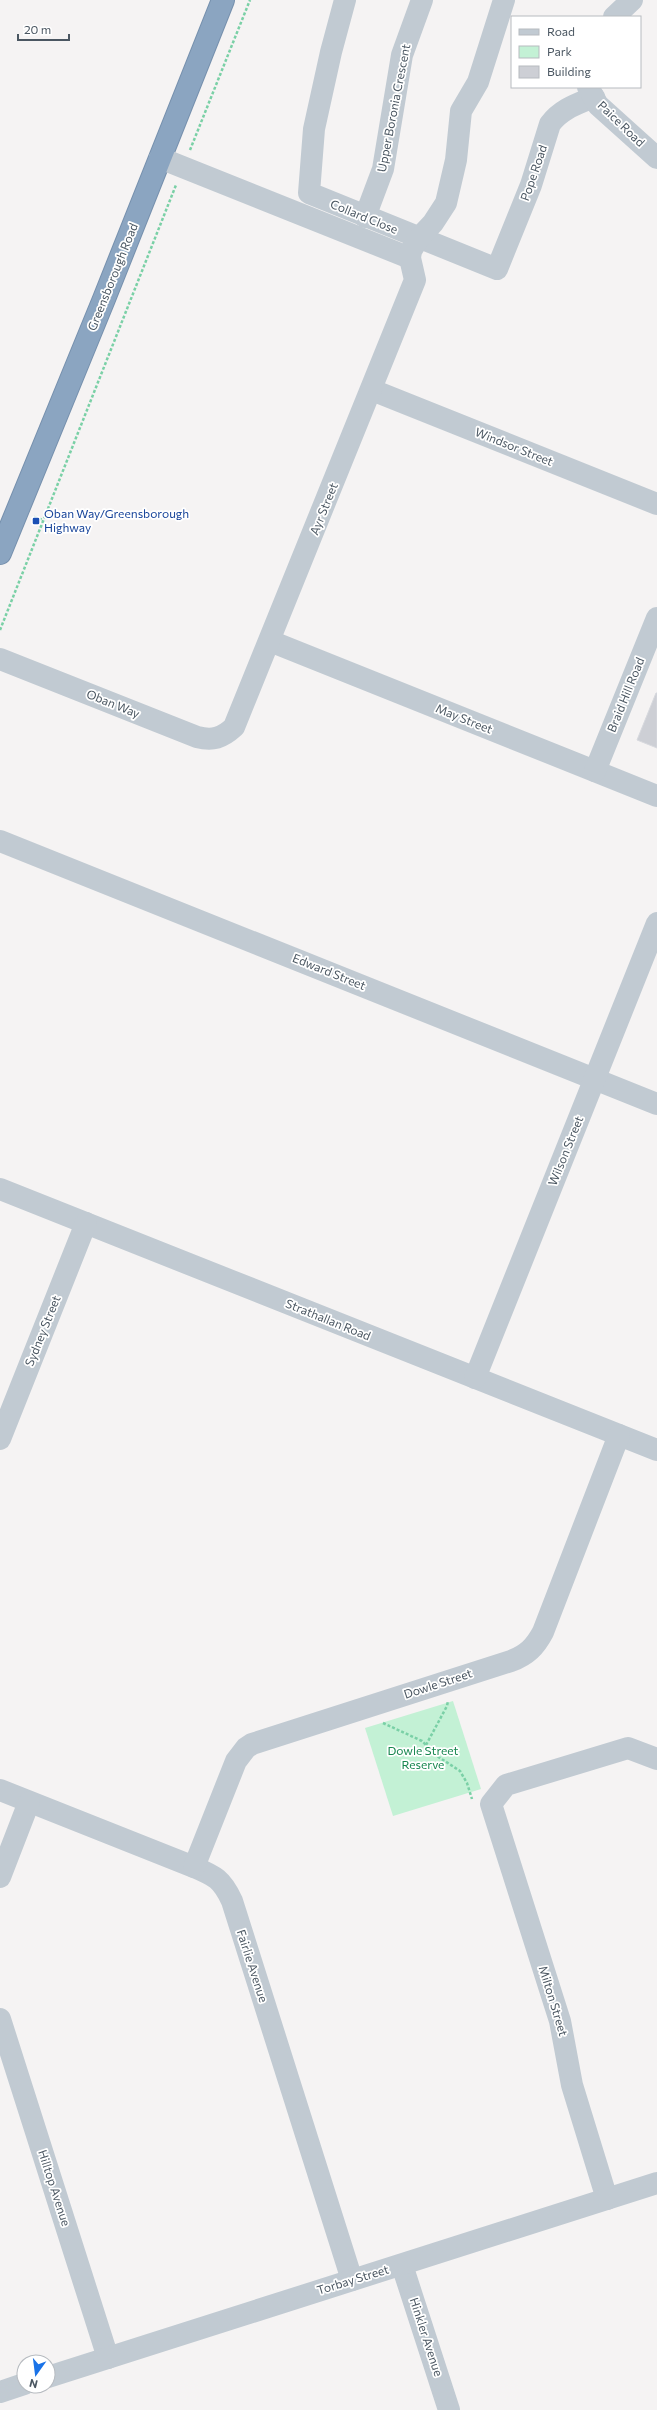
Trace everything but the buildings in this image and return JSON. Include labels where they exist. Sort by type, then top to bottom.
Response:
[{"type":"highway","name":"Greensborough Road","points":[[2,542],[160,158],[223,0]]},
{"type":"street","name":"Collard Close","points":[[345,0],[330,52],[314,129],[308,185],[311,195],[365,216],[414,249],[497,269]]},
{"type":"street","name":"Upper Boronia Crescent","points":[[365,216],[383,169],[401,62],[422,0]]},
{"type":"street","points":[[160,158],[414,249],[434,223],[446,203],[455,166],[461,111],[480,77],[495,22],[504,0]]},
{"type":"street","points":[[615,16],[632,0]]},
{"type":"street","name":"Paice Road","points":[[591,92],[598,105],[657,158]]},
{"type":"street","name":"Pope Road","points":[[497,269],[531,184],[550,124],[555,117],[591,92]]},
{"type":"street","name":"Ayr Street","points":[[227,734],[239,718],[415,280],[414,249]]},
{"type":"street","name":"Windsor Street","points":[[372,390],[657,504]]},
{"type":"street","name":"Braid Hill Road","points":[[595,771],[657,618]]},
{"type":"street","name":"May Street","points":[[270,641],[657,796]]},
{"type":"street","name":"Oban Way","points":[[0,659],[197,737],[215,739],[227,734]]},
{"type":"street","name":"Edward Street","points":[[0,841],[657,1104]]},
{"type":"street","name":"Wilson Street","points":[[476,1378],[657,923]]},
{"type":"street","name":"Strathallan Road","points":[[0,1189],[657,1450]]},
{"type":"street","name":"Sydney Street","points":[[0,1439],[86,1223]]},
{"type":"street","name":"Dowle Street","points":[[194,1867],[236,1761],[246,1748],[252,1744],[520,1658],[533,1648],[543,1632],[619,1435]]},
{"type":"street","points":[[482,1802],[506,1784],[628,1748],[657,1759]]},
{"type":"street","name":"Fairlie Avenue","points":[[0,1790],[194,1867],[218,1878],[224,1884],[232,1901],[352,2280]]},
{"type":"street","points":[[0,1877],[29,1802]]},
{"type":"street","name":"Milton Street","points":[[482,1802],[560,2021],[572,2085],[607,2199]]},
{"type":"street","name":"Hilltop Avenue","points":[[0,2019],[108,2358]]},
{"type":"street","name":"Torbay Street","points":[[56,2374],[657,2183]]},
{"type":"street","name":"Hinkler Avenue","points":[[402,2265],[449,2410]]},
{"type":"street","points":[[0,2392],[16,2387]]},
{"type":"path","points":[[0,630],[250,0]]},
{"type":"path","points":[[426,1745],[447,1706],[447,1698]]},
{"type":"path","points":[[380,1720],[418,1738],[437,1756],[463,1774],[482,1802]]},
{"type":"green space","name":"Dowle Street Reserve","points":[[453,1701],[481,1789],[393,1816],[365,1728]]},
{"type":"place","name":"Oban Way/Greensborough Highway","points":[[36,521]]}]
